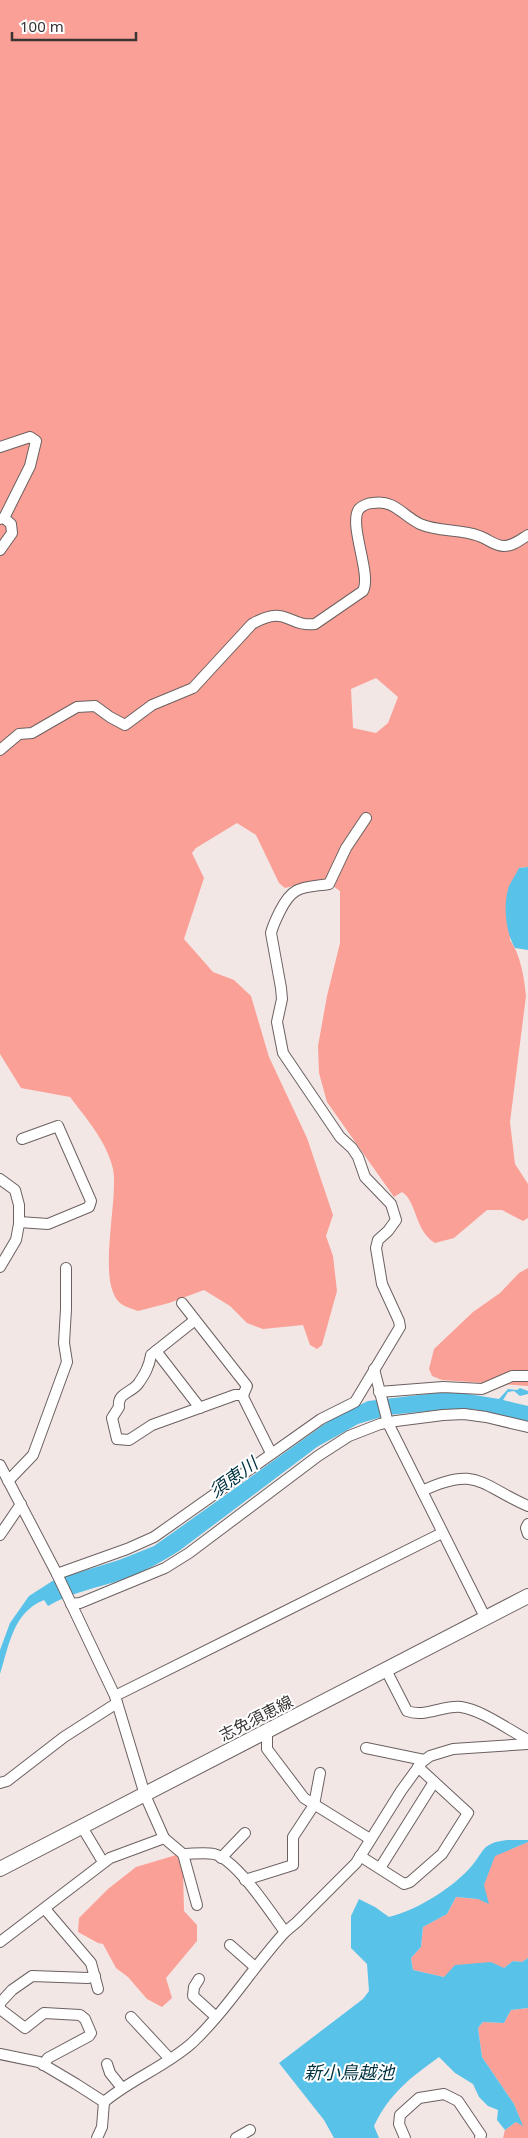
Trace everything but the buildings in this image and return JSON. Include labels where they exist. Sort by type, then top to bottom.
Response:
[{"type":"main road","name":"志免須恵線","points":[[0,1869],[267,1733],[528,1596]]},
{"type":"street","points":[[0,446],[30,438],[36,441],[30,466],[2,518],[12,524],[12,534],[0,550]]},
{"type":"street","points":[[0,750],[19,734],[32,733],[77,707],[95,706],[110,718],[125,724],[152,705],[193,688],[252,624],[262,618],[283,615],[307,625],[315,624],[363,591],[366,586],[356,518],[360,509],[368,504],[388,503],[422,525],[472,534],[503,546],[513,544],[528,535]]},
{"type":"street","points":[[57,1575],[154,1537],[320,1419],[355,1402],[400,1327],[382,1284],[376,1248],[378,1240],[396,1220],[391,1204],[365,1177],[358,1156],[340,1137],[283,1053],[277,1022],[282,999],[281,988],[271,933],[272,925],[290,893],[296,890],[328,884],[346,848],[366,818]]},
{"type":"street","points":[[19,1222],[48,1224],[90,1207],[91,1201],[58,1126],[22,1139]]},
{"type":"street","points":[[0,1179],[15,1190],[19,1206],[16,1240],[0,1267]]},
{"type":"street","points":[[8,1481],[33,1455],[67,1362],[64,1343],[66,1268]]},
{"type":"street","points":[[182,1303],[247,1386],[244,1399],[271,1453]]},
{"type":"street","points":[[195,1320],[151,1355],[148,1369],[136,1386],[120,1397],[118,1401],[119,1407],[112,1418],[117,1439],[129,1440],[152,1425],[235,1395],[244,1395]]},
{"type":"street","points":[[156,1351],[200,1408]]},
{"type":"street","points":[[374,1369],[388,1423],[486,1619]]},
{"type":"street","points":[[379,1394],[443,1387],[482,1389],[512,1376],[528,1376]]},
{"type":"street","points":[[70,1602],[80,1603],[165,1568],[189,1553],[349,1436],[388,1423],[413,1418],[464,1414],[528,1427]]},
{"type":"street","points":[[0,1465],[57,1575],[116,1699],[145,1794],[164,1838],[183,1854],[197,1905]]},
{"type":"street","points":[[422,1491],[443,1481],[461,1477],[488,1484],[528,1506]]},
{"type":"street","points":[[0,1535],[21,1504]]},
{"type":"street","points":[[528,1524],[526,1528],[528,1534]]},
{"type":"street","points":[[0,1783],[7,1782],[116,1699],[442,1533]]},
{"type":"street","points":[[386,1670],[407,1711],[421,1713],[461,1708],[479,1714],[528,1742]]},
{"type":"street","points":[[267,1733],[268,1749],[304,1798],[370,1839]]},
{"type":"street","points":[[100,2137],[104,2102],[122,2088],[191,2044],[284,1932],[338,1881],[360,1856],[421,1764],[439,1752],[453,1749],[528,1742]]},
{"type":"street","points":[[360,1856],[404,1884],[410,1882],[442,1854],[468,1812],[434,1782],[421,1764],[366,1748]]},
{"type":"street","points":[[245,1880],[293,1865],[293,1838],[314,1804],[320,1774]]},
{"type":"street","points":[[380,1868],[434,1782]]},
{"type":"street","points":[[82,1827],[103,1862]]},
{"type":"street","points":[[221,1858],[245,1833]]},
{"type":"street","points":[[0,1942],[45,1909],[103,1862],[164,1838]]},
{"type":"street","points":[[183,1854],[214,1854],[221,1858],[260,1896],[284,1932]]},
{"type":"street","points":[[45,1909],[91,1963],[98,1989]]},
{"type":"street","points":[[230,1945],[255,1967]]},
{"type":"street","points":[[44,2065],[48,2058],[89,2036],[91,2032],[85,2018],[80,2015],[44,2013],[25,2028],[0,2009],[0,2005],[12,1990],[32,1976],[88,1978],[95,1976]]},
{"type":"street","points":[[200,1979],[194,1987],[193,1996],[215,2016]]},
{"type":"street","points":[[131,2017],[170,2059]]},
{"type":"street","points":[[2,2057],[29,2059],[44,2065],[104,2102]]},
{"type":"street","points":[[107,2064],[110,2073],[122,2088]]},
{"type":"street","points":[[405,2138],[399,2124],[400,2115],[419,2098],[444,2094],[458,2101],[481,2135],[480,2138]]},
{"type":"street","points":[[236,2138],[250,2130]]},
{"type":"shaded area","points":[[0,0],[528,0],[528,867],[519,868],[510,940],[514,946],[523,974],[526,996],[510,1122],[515,1164],[528,1184],[528,1218],[523,1221],[502,1210],[487,1210],[454,1238],[435,1243],[423,1231],[407,1196],[402,1192],[394,1197],[327,1102],[319,1073],[318,1046],[327,996],[340,943],[340,891],[323,879],[285,888],[279,883],[256,835],[237,823],[196,848],[192,853],[204,878],[184,939],[213,972],[234,980],[251,996],[269,1057],[307,1138],[333,1215],[326,1236],[333,1256],[337,1291],[322,1345],[317,1349],[310,1345],[303,1325],[263,1329],[247,1323],[230,1306],[204,1290],[169,1303],[138,1311],[120,1303],[113,1292],[110,1277],[109,1259],[114,1183],[113,1169],[106,1149],[70,1097],[21,1088],[0,1054]],"holes":[[[376,678],[398,697],[388,723],[376,733],[353,728],[351,689]]]},
{"type":"shaded area","points":[[528,1268],[528,1386],[442,1380],[432,1376],[429,1369],[434,1349],[473,1312],[500,1293],[519,1273]]},
{"type":"shaded area","points":[[528,1842],[528,1958],[522,1962],[513,1961],[504,1968],[444,1977],[413,1970],[411,1958],[421,1947],[423,1927],[447,1914],[456,1897],[478,1899],[495,1855]]},
{"type":"shaded area","points":[[176,1855],[183,1868],[184,1911],[197,1925],[197,1941],[166,1978],[172,1998],[162,2007],[147,1999],[128,1977],[116,1968],[103,1944],[78,1932],[79,1918],[108,1889],[136,1867]]},
{"type":"shaded area","points":[[528,2008],[528,2138],[503,2138],[505,2130],[516,2122],[522,2125],[514,2104],[482,2057],[478,2028],[483,2022],[504,2023],[511,2010]]},
{"type":"water","points":[[528,867],[528,950],[515,948],[507,926],[506,901],[509,886],[519,868]]},
{"type":"water","points":[[520,1388],[528,1391],[528,1394],[520,1396],[514,1391],[508,1392],[503,1400],[528,1406],[528,1422],[473,1409],[388,1415],[358,1424],[317,1447],[179,1551],[159,1563],[131,1576],[75,1594],[48,1606],[44,1600],[34,1605],[25,1613],[14,1631],[0,1674],[0,1650],[10,1623],[29,1596],[54,1580],[119,1560],[154,1546],[336,1416],[368,1401],[456,1392],[499,1399],[508,1389],[517,1390]]},
{"type":"water","name":"新小鳥越池","points":[[528,1840],[528,1842],[495,1856],[484,1885],[489,1904],[478,1899],[456,1897],[447,1914],[423,1927],[421,1947],[411,1958],[413,1970],[444,1977],[455,1965],[491,1962],[504,1968],[513,1961],[522,1962],[528,1958],[528,2008],[511,2010],[504,2023],[483,2022],[478,2028],[482,2057],[514,2104],[523,2126],[516,2122],[505,2130],[497,2120],[498,2110],[488,2106],[479,2097],[473,2084],[455,2073],[439,2057],[401,2087],[386,2105],[374,2126],[379,2138],[334,2138],[324,2120],[279,2063],[363,1999],[369,1991],[367,1964],[351,1948],[351,1916],[359,1899],[389,1917],[400,1914],[432,1898],[461,1877],[487,1846],[498,1841]]},
{"type":"water label","name":"須恵川","points":[[233,1477]]}]
